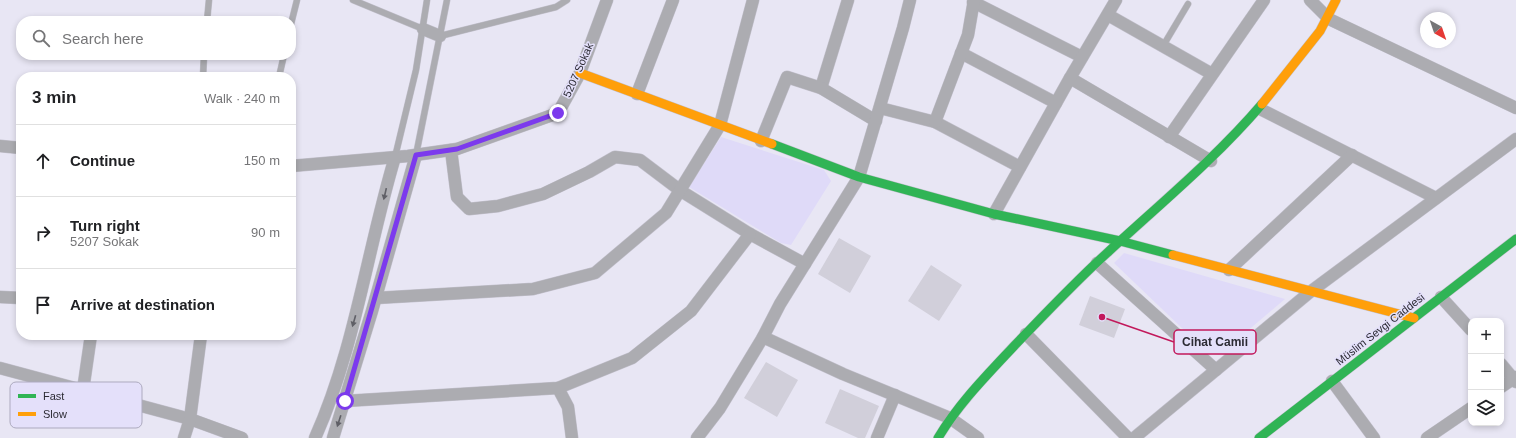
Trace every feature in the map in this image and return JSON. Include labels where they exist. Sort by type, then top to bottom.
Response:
[{"type":"street","name":"5207 Sokak","points":[[395,157],[451,150],[558,113],[580,72],[607,0]]},
{"type":"street","points":[[637,94],[673,0]]},
{"type":"street","points":[[376,298],[533,289],[595,273],[666,213],[681,191],[720,125],[753,0]]},
{"type":"street","points":[[821,88],[848,0]]},
{"type":"street","points":[[697,438],[720,408],[763,337],[780,304],[859,178],[910,0]]},
{"type":"street","points":[[1169,137],[1264,0]]},
{"type":"street","points":[[1310,0],[1329,19],[1516,108]]},
{"type":"street","points":[[938,438],[950,418],[974,389],[1026,334],[1097,262],[1120,241],[1142,225],[1211,161],[1260,109],[1329,19],[1336,0]]},
{"type":"street","points":[[935,122],[968,35],[973,1],[1082,57]]},
{"type":"street","points":[[994,214],[1082,57],[1108,15],[1114,1]]},
{"type":"street","points":[[1108,15],[1212,74]]},
{"type":"street","points":[[423,29],[440,36]]},
{"type":"street","points":[[961,53],[1056,103]]},
{"type":"street","points":[[580,72],[859,178],[994,214],[1120,241],[1414,318]]},
{"type":"street","points":[[762,141],[787,77],[821,88],[876,121]]},
{"type":"street","points":[[1070,78],[1211,161]]},
{"type":"street","points":[[880,108],[935,122],[1020,167]]},
{"type":"street","points":[[1260,109],[1436,198]]},
{"type":"street","points":[[1134,438],[1310,292],[1516,139]]},
{"type":"street","points":[[0,146],[16,148]]},
{"type":"street","points":[[451,150],[457,197],[470,209],[498,206],[543,194],[589,172],[615,157],[640,160],[681,191],[750,234],[805,264]]},
{"type":"street","points":[[333,438],[376,298],[416,155]]},
{"type":"street","points":[[1229,270],[1352,155]]},
{"type":"street","points":[[296,166],[395,157],[347,344],[330,402],[315,438]]},
{"type":"street","points":[[345,401],[558,388],[632,358],[691,311],[750,234]]},
{"type":"street","name":"Müslim Sevgi Caddesi","points":[[1259,438],[1516,239]]},
{"type":"street","points":[[1097,262],[1216,370]]},
{"type":"street","points":[[1441,297],[1468,327]]},
{"type":"street","points":[[0,298],[16,298]]},
{"type":"street","points":[[1026,334],[1128,438]]},
{"type":"street","points":[[763,337],[950,418],[978,438]]},
{"type":"street","points":[[84,382],[90,340]]},
{"type":"street","points":[[184,438],[190,419],[200,340]]},
{"type":"street","points":[[1504,367],[1515,379],[1504,385]]},
{"type":"street","points":[[0,368],[53,382]]},
{"type":"street","points":[[1332,382],[1374,438]]},
{"type":"street","points":[[558,388],[568,407],[572,438]]},
{"type":"street","points":[[877,438],[895,395]]},
{"type":"street","points":[[142,406],[190,419],[242,438]]},
{"type":"street","points":[[1427,438],[1468,410]]},
{"type":"lane","points":[[207,16],[209,0]]},
{"type":"lane","points":[[293,16],[297,0]]},
{"type":"lane","points":[[353,0],[423,29]]},
{"type":"lane","points":[[395,157],[416,70],[427,0]]},
{"type":"lane","points":[[416,155],[447,0]]},
{"type":"lane","points":[[440,36],[556,7],[566,0]]},
{"type":"lane","points":[[1163,46],[1188,4]]},
{"type":"lane","points":[[203,72],[204,60]]},
{"type":"lane","points":[[280,72],[283,60]]},
{"type":"shaded area","points":[[721,137],[824,170],[831,181],[791,245],[781,243],[689,187]]},
{"type":"shaded area","points":[[1124,253],[1285,299],[1219,355],[1208,353],[1114,263]]},
{"type":"building","points":[[839,238],[871,256],[850,293],[818,274]]},
{"type":"building","points":[[931,265],[962,285],[939,321],[908,301]]},
{"type":"building","points":[[1090,296],[1125,309],[1114,338],[1079,325]]},
{"type":"building","points":[[766,362],[798,380],[777,417],[744,398]]},
{"type":"building","points":[[840,389],[879,406],[865,438],[858,438],[825,423]]},
{"type":"traffic: fast","points":[[938,438],[946,425],[974,390],[1015,345],[1095,264],[1187,181],[1225,144],[1262,104]]},
{"type":"traffic: fast","points":[[772,144],[859,177],[994,214],[1120,241],[1173,255]]},
{"type":"traffic: fast","points":[[1259,438],[1516,239]]},
{"type":"traffic: slow","points":[[1262,104],[1320,31],[1336,0]]},
{"type":"traffic: slow","points":[[580,73],[772,144]]},
{"type":"traffic: slow","points":[[1173,255],[1414,318]]},
{"type":"place","name":"Cihat Camii","points":[[1102,317]]},
{"type":"route","points":[[345,401],[416,155],[457,149],[558,113]]}]
